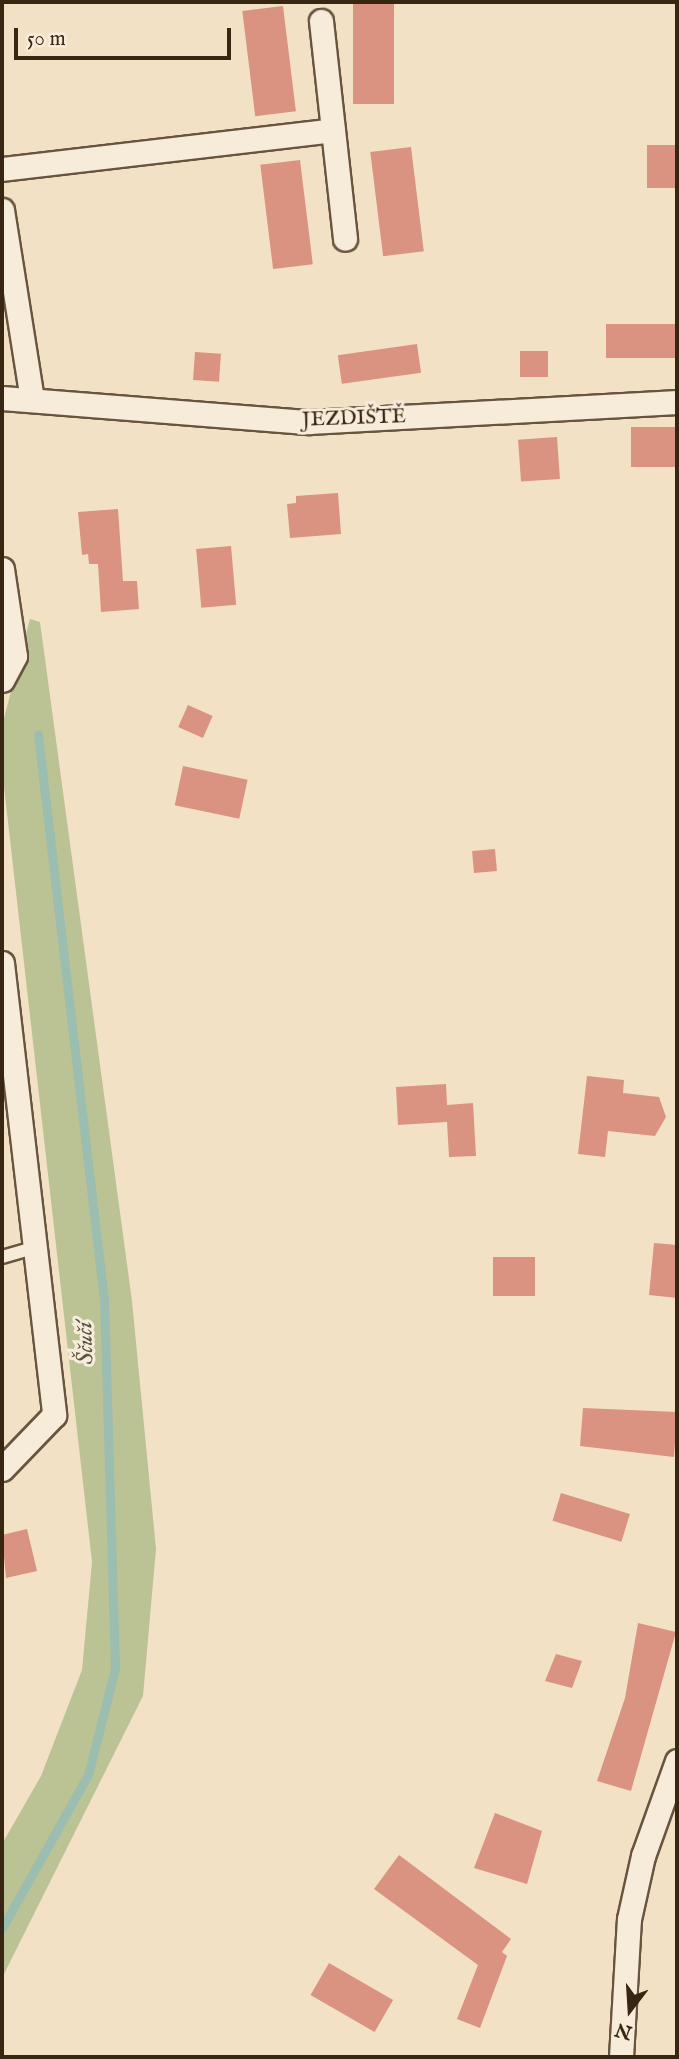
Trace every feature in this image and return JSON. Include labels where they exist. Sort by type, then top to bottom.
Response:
[{"type":"street","points":[[321,21],[345,239]]},
{"type":"street","points":[[2,169],[333,130]]},
{"type":"street","points":[[2,210],[32,400]]},
{"type":"street","name":"JEZDIŠTĚ","points":[[2,398],[309,422],[677,402]]},
{"type":"street","points":[[2,569],[15,656],[2,680]]},
{"type":"street","points":[[2,964],[30,1249],[54,1415],[2,1469]]},
{"type":"street","points":[[621,2057],[629,1919],[643,1856],[677,1761]]},
{"type":"lane","points":[[2,1257],[30,1249]]},
{"type":"green space","points":[[30,619],[40,622],[132,1301],[156,1549],[143,1696],[2,1978],[2,1844],[41,1776],[82,1670],[92,1562],[2,769],[2,726]]},
{"type":"building","points":[[353,2],[394,2],[394,104],[353,104]]},
{"type":"building","points":[[283,6],[296,111],[255,116],[242,11]]},
{"type":"building","points":[[647,145],[677,145],[677,188],[647,188]]},
{"type":"building","points":[[411,147],[424,251],[383,256],[370,152]]},
{"type":"building","points":[[300,160],[313,264],[273,269],[260,165]]},
{"type":"building","points":[[606,324],[677,324],[677,358],[606,358]]},
{"type":"building","points":[[417,344],[421,373],[342,384],[338,355]]},
{"type":"building","points":[[520,351],[548,351],[548,377],[520,377]]},
{"type":"building","points":[[195,352],[221,354],[219,382],[193,380]]},
{"type":"building","points":[[631,427],[677,427],[677,467],[631,467]]},
{"type":"building","points":[[557,437],[560,479],[521,482],[518,440]]},
{"type":"building","points":[[338,493],[341,534],[290,538],[287,504],[296,503],[296,496]]},
{"type":"building","points":[[118,509],[123,581],[137,581],[139,609],[101,612],[98,564],[89,564],[88,554],[82,555],[78,512]]},
{"type":"building","points":[[231,546],[236,605],[201,608],[196,549]]},
{"type":"building","points":[[188,705],[213,716],[203,738],[178,727]]},
{"type":"building","points":[[183,766],[248,780],[239,819],[175,805]]},
{"type":"building","points":[[495,849],[497,871],[474,873],[472,851]]},
{"type":"building","points":[[587,1076],[624,1080],[623,1093],[659,1097],[666,1117],[655,1136],[608,1131],[605,1157],[578,1154]]},
{"type":"building","points":[[446,1084],[447,1105],[473,1103],[476,1156],[449,1157],[447,1122],[398,1125],[396,1087]]},
{"type":"building","points":[[654,1243],[677,1245],[677,1298],[649,1295]]},
{"type":"building","points":[[493,1257],[535,1257],[535,1296],[493,1296]]},
{"type":"building","points":[[583,1408],[677,1412],[674,1457],[580,1446]]},
{"type":"building","points":[[561,1493],[630,1514],[621,1542],[553,1521]]},
{"type":"building","points":[[27,1529],[37,1571],[6,1578],[2,1535]]},
{"type":"building","points":[[638,1623],[676,1632],[631,1791],[597,1781],[625,1698]]},
{"type":"building","points":[[556,1654],[582,1661],[572,1688],[545,1681]]},
{"type":"building","points":[[495,1813],[542,1831],[527,1884],[474,1868]]},
{"type":"building","points":[[399,1855],[511,1939],[502,1952],[507,1956],[480,2028],[457,2019],[478,1965],[374,1889]]},
{"type":"building","points":[[329,1963],[393,2000],[375,2032],[310,1995]]},
{"type":"waterway","name":"Ščučí","points":[[2,1928],[88,1775],[115,1668],[104,1300],[38,735]]}]
